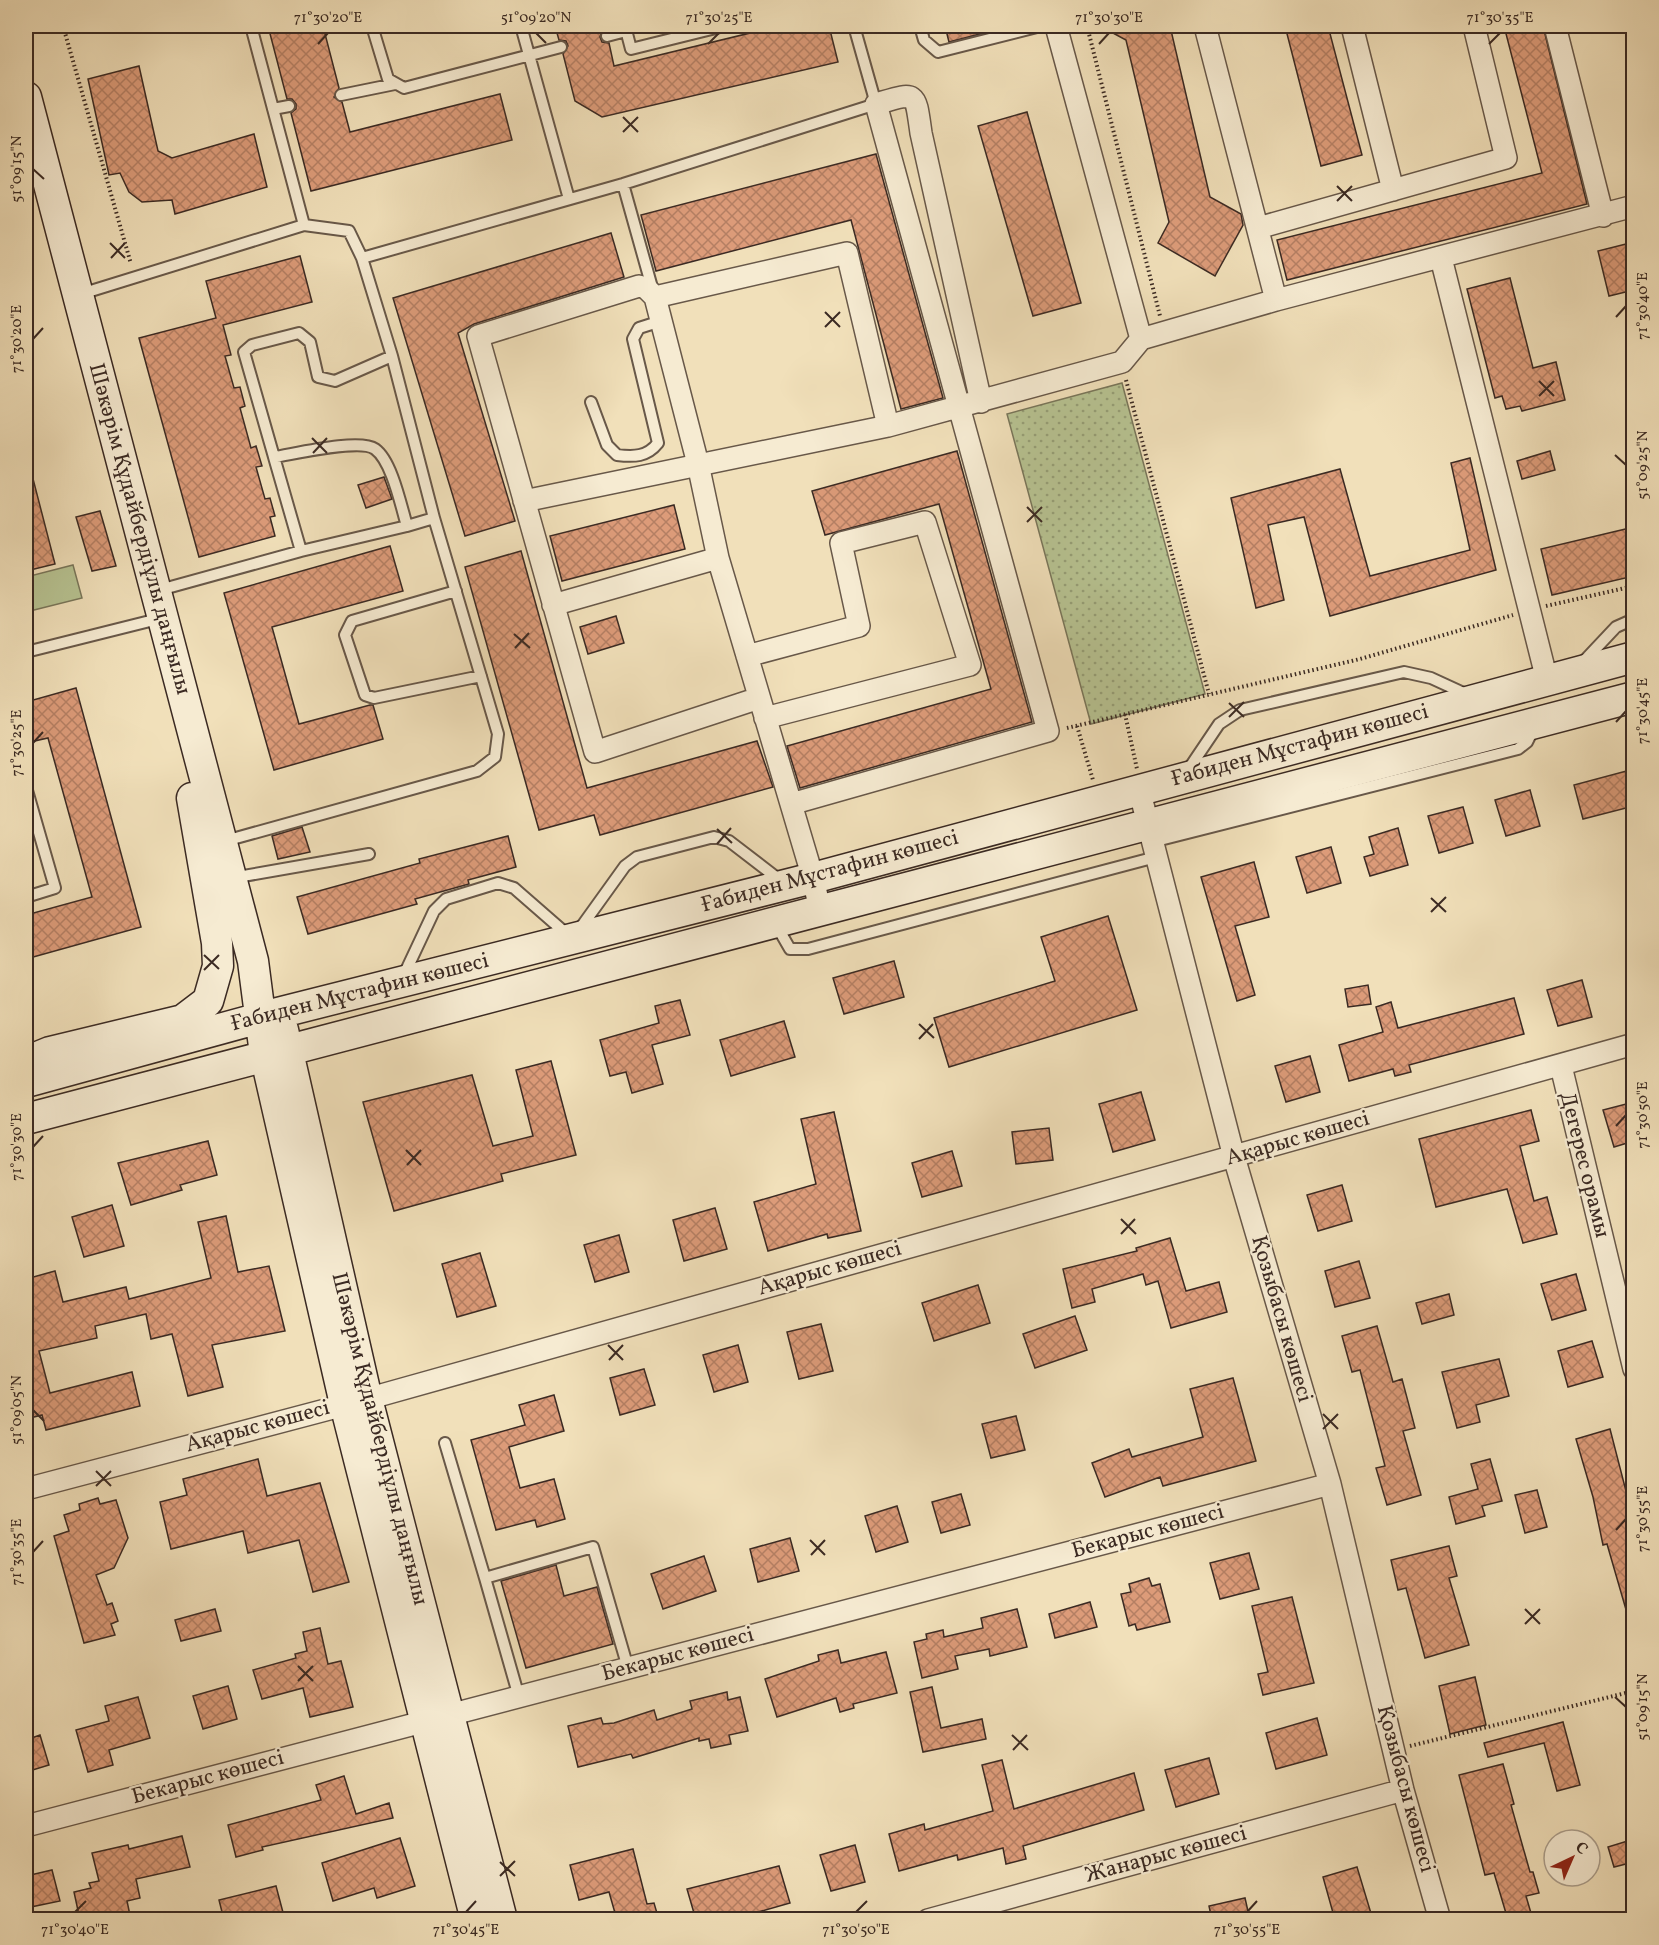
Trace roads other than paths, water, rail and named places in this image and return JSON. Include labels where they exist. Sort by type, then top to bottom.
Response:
[{"type":"main road","name":"Шәкәрім Құдайбердіұлы даңғылы","points":[[26,97],[38,164],[78,295],[277,1051],[356,1401],[437,1718],[476,1920]]},
{"type":"main road","name":"Ғабиден Мұстафин көшесі","points":[[26,1082],[268,1016],[799,882],[1634,657]]},
{"type":"main road","name":"Ғабиден Мұстафин көшесі","points":[[26,1119],[277,1051],[820,910],[1152,841],[1388,772],[1537,722],[1634,697]]},
{"type":"main road","points":[[26,1065],[28,1061],[50,1052],[183,1020],[208,1001],[218,966],[218,943],[189,774],[196,745]]},
{"type":"main road","name":"Шәкәрім Құдайбердіұлы даңғылы","points":[[437,1718],[502,1920]]},
{"type":"street","points":[[1056,26],[1141,339]]},
{"type":"street","points":[[1205,26],[1276,300]]},
{"type":"street","points":[[1352,26],[1393,190]]},
{"type":"street","points":[[1258,228],[1506,158],[1474,26]]},
{"type":"street","points":[[1555,26],[1603,216]]},
{"type":"street","points":[[791,804],[1048,731],[876,104],[906,95],[914,98],[917,103],[921,133],[981,402]]},
{"type":"street","points":[[524,501],[888,426],[958,406],[981,402],[1122,362],[1141,339],[1164,332],[1276,300],[1634,206]]},
{"type":"street","points":[[655,297],[847,253],[888,426]]},
{"type":"street","points":[[1441,258],[1530,610],[1561,676]]},
{"type":"street","points":[[747,656],[859,626],[841,543],[925,522],[970,665],[762,708],[595,752],[478,336],[639,286],[646,288],[655,297],[698,464],[718,558],[762,708],[791,804],[799,882],[820,910]]},
{"type":"street","points":[[553,605],[718,558]]},
{"type":"street","name":"Қозыбасы көшесі","points":[[1140,789],[1234,1157],[1330,1484],[1403,1790],[1440,1920]]},
{"type":"street","name":"Ақарыс көшесі","points":[[26,1489],[356,1401],[1634,1044]]},
{"type":"street","name":"Дегерес орамы","points":[[1561,1066],[1634,1369]]},
{"type":"street","name":"Бекарыс көшесі","points":[[26,1826],[1330,1484]]},
{"type":"street","name":"Жанарыс көшесі","points":[[928,1920],[1403,1790]]},
{"type":"lane","points":[[251,26],[304,225]]},
{"type":"lane","points":[[372,26],[388,79],[404,88],[561,47]]},
{"type":"lane","points":[[521,26],[569,199]]},
{"type":"lane","points":[[607,36],[626,28],[631,49],[724,26]]},
{"type":"lane","points":[[362,258],[623,184],[876,104],[854,26]]},
{"type":"lane","points":[[920,26],[924,40],[938,52],[1041,26]]},
{"type":"lane","points":[[341,95],[395,84]]},
{"type":"lane","points":[[273,109],[289,106]]},
{"type":"lane","points":[[623,184],[655,297]]},
{"type":"lane","points":[[78,295],[304,225],[349,231],[362,258],[392,356],[434,518],[498,734],[495,757],[477,771],[222,842]]},
{"type":"lane","points":[[591,402],[608,445],[617,455],[640,456],[655,447],[658,443],[633,339],[639,328],[662,321]]},
{"type":"lane","points":[[301,551],[244,352],[247,347],[299,333],[310,342],[318,377],[326,381],[335,381],[392,356]]},
{"type":"lane","points":[[274,457],[361,444],[375,449],[388,466],[407,526]]},
{"type":"lane","points":[[26,652],[301,551],[434,518]]},
{"type":"lane","points":[[456,591],[351,621],[345,635],[365,695],[374,698],[481,676]]},
{"type":"lane","points":[[1561,676],[1616,627],[1634,619]]},
{"type":"lane","points":[[1183,777],[1219,724],[1240,710],[1404,672],[1431,678],[1475,699]]},
{"type":"lane","points":[[26,788],[56,888],[26,897]]},
{"type":"lane","points":[[401,982],[434,911],[447,900],[498,883],[514,888],[572,939],[625,866],[637,857],[714,837],[729,840],[799,882]]},
{"type":"lane","points":[[774,922],[790,949],[808,949],[1152,841]]},
{"type":"lane","points":[[231,878],[369,855]]},
{"type":"lane","points":[[445,1443],[519,1697]]},
{"type":"lane","points":[[485,1578],[593,1547],[628,1668]]}]
